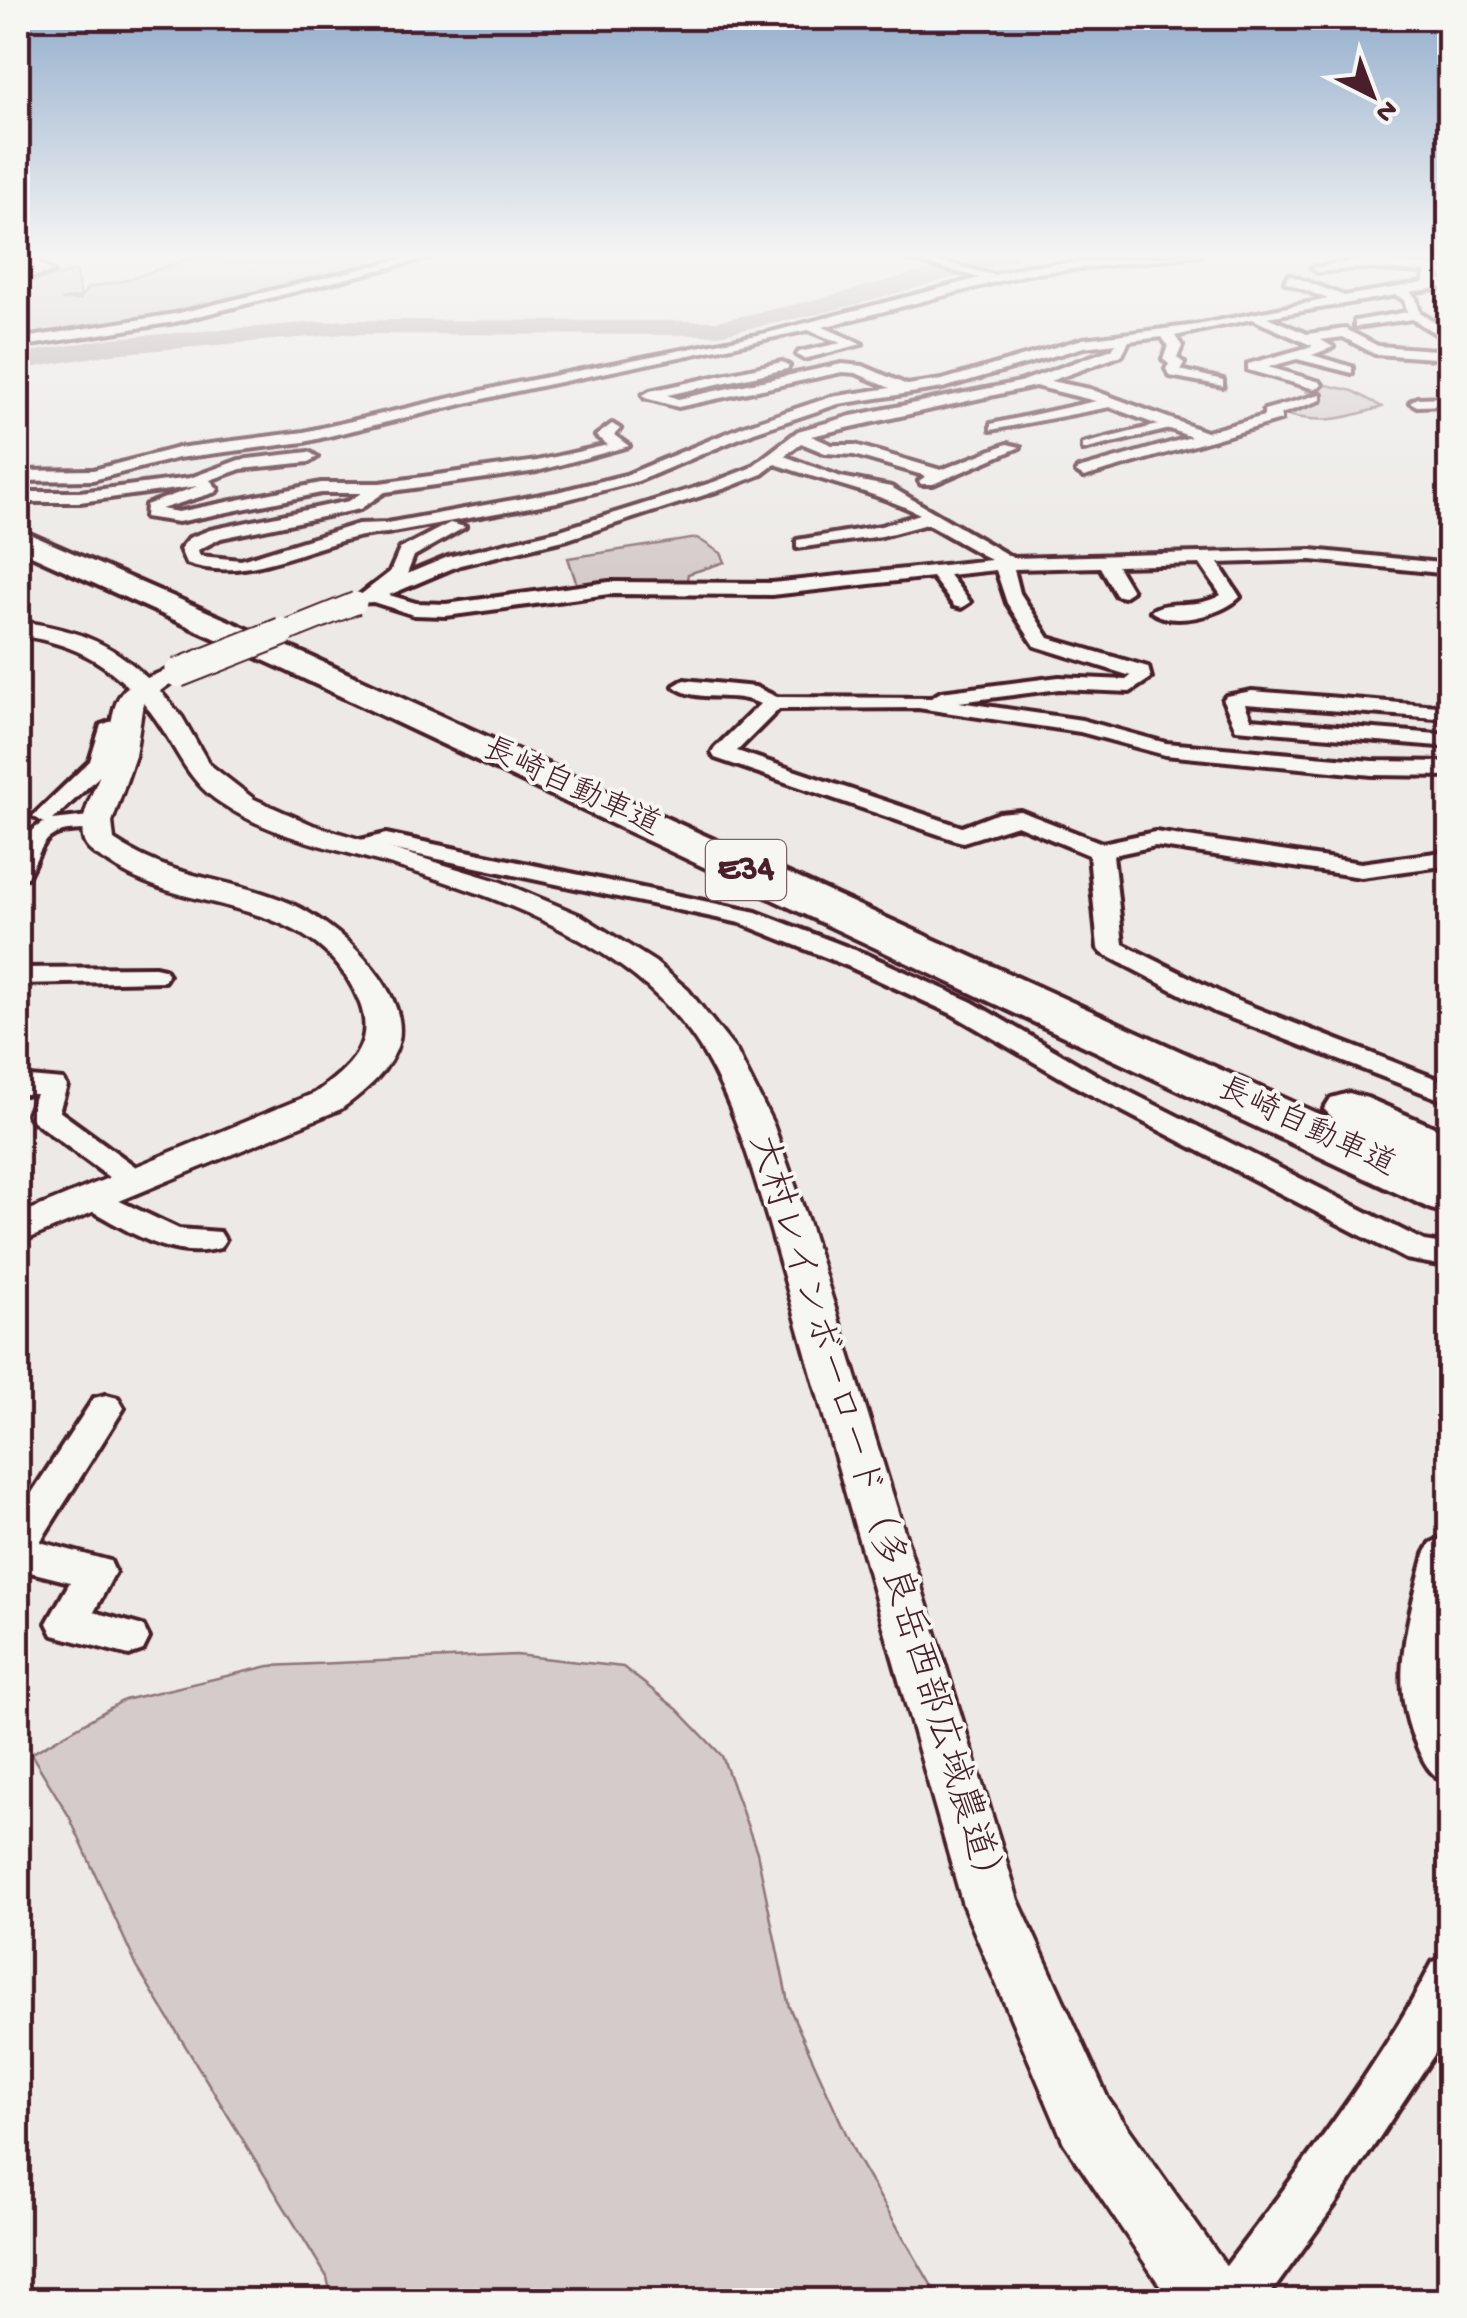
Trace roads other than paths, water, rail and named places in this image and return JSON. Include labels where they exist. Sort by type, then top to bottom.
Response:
[{"type":"highway","name":"長崎自動車道","points":[[36,535],[844,880],[1450,1155]]},
{"type":"highway","name":"長崎自動車道","points":[[36,535],[1450,1196]]},
{"type":"street","points":[[18,476],[93,475],[162,456],[304,436],[641,363]]},
{"type":"street","points":[[791,363],[650,396],[678,402],[842,368],[858,369],[904,388]]},
{"type":"street","points":[[457,495],[357,504],[216,534],[194,542],[188,550],[192,558],[206,564],[242,565],[358,529],[495,510],[632,478],[770,422],[864,393],[943,384],[1014,363]]},
{"type":"street","points":[[18,872],[29,843],[100,763],[109,730],[149,694],[454,561],[562,535],[756,471],[801,436],[851,420],[1035,382],[1086,363]]},
{"type":"street","points":[[1177,363],[1172,369],[1175,373],[1218,383]]},
{"type":"street","points":[[1084,472],[1276,417],[1269,413],[1315,391],[1252,367],[1265,363]]},
{"type":"street","points":[[1325,363],[1348,370]]},
{"type":"street","points":[[782,366],[806,376]]},
{"type":"street","points":[[616,369],[689,368]]},
{"type":"street","points":[[1035,382],[1112,402],[1208,438]]},
{"type":"street","points":[[846,383],[864,393]]},
{"type":"street","points":[[996,427],[1139,394]]},
{"type":"street","points":[[1418,402],[1450,401]]},
{"type":"street","points":[[770,422],[830,450],[854,450],[945,476]]},
{"type":"street","points":[[1088,447],[1175,426]]},
{"type":"street","points":[[1240,428],[1268,438]]},
{"type":"street","points":[[197,478],[210,489],[154,505],[151,513],[178,517],[321,488],[380,488],[536,466],[622,446],[604,436],[612,429]]},
{"type":"street","points":[[886,490],[945,476],[1012,448]]},
{"type":"street","points":[[18,497],[80,497],[197,478],[240,465],[309,457]]},
{"type":"street","points":[[772,457],[837,481],[886,490],[928,512],[929,518]]},
{"type":"street","points":[[357,504],[380,488]]},
{"type":"street","points":[[369,596],[398,574],[406,553],[424,540],[495,510]]},
{"type":"street","points":[[803,544],[929,518],[1006,561],[1010,588],[1042,642],[1135,666],[1141,671],[1141,678],[1130,686],[1060,683],[969,692],[918,702]]},
{"type":"street","points":[[1310,556],[1291,538],[1321,538]]},
{"type":"street","points":[[369,596],[414,610],[446,610],[610,588],[720,590],[1005,564],[1206,558],[1310,556],[1450,569]]},
{"type":"street","points":[[1160,612],[1207,611],[1231,597],[1206,558]]},
{"type":"street","points":[[1106,562],[1123,591]]},
{"type":"street","points":[[936,571],[961,602]]},
{"type":"street","points":[[854,580],[869,602]]},
{"type":"street","name":"大村レインボーロード（多良岳西部広域農道）","points":[[18,628],[92,644],[126,668],[171,719],[186,755],[210,784],[249,808],[458,876],[560,916],[643,968],[705,1031],[751,1114],[790,1224],[991,1905],[1086,2121],[1208,2300]]},
{"type":"street","points":[[684,686],[755,694],[774,703],[918,702],[1082,726],[1164,749],[1372,768],[1450,769]]},
{"type":"street","points":[[18,1230],[328,1101],[364,1076],[381,1047],[382,1014],[363,978],[309,923],[270,904],[142,872],[98,844],[98,822],[121,756],[149,694]]},
{"type":"street","points":[[1450,713],[1252,698],[1233,700],[1243,725],[1450,741]]},
{"type":"street","points":[[774,703],[723,753],[962,836],[1007,818],[1020,818],[1102,851],[1128,842],[1155,839],[1361,870],[1450,858]]},
{"type":"street","points":[[18,810],[40,811],[50,821],[98,822]]},
{"type":"street","points":[[364,846],[386,841],[747,916],[962,1008],[1092,1084],[1418,1251],[1450,1256]]},
{"type":"street","points":[[1102,851],[1110,948],[1225,1006],[1450,1094]]},
{"type":"street","points":[[18,976],[155,975]]},
{"type":"street","points":[[18,1085],[53,1086],[44,1114],[136,1182]]},
{"type":"street","points":[[94,1199],[174,1240],[209,1240]]},
{"type":"street","points":[[18,1544],[106,1408]]},
{"type":"street","points":[[1450,1550],[1444,1554],[1418,1666],[1430,1738],[1450,1765]]},
{"type":"street","points":[[18,1553],[96,1572],[67,1623],[129,1638]]},
{"type":"street","points":[[1234,2300],[1316,2188],[1432,2015],[1450,1979]]}]
